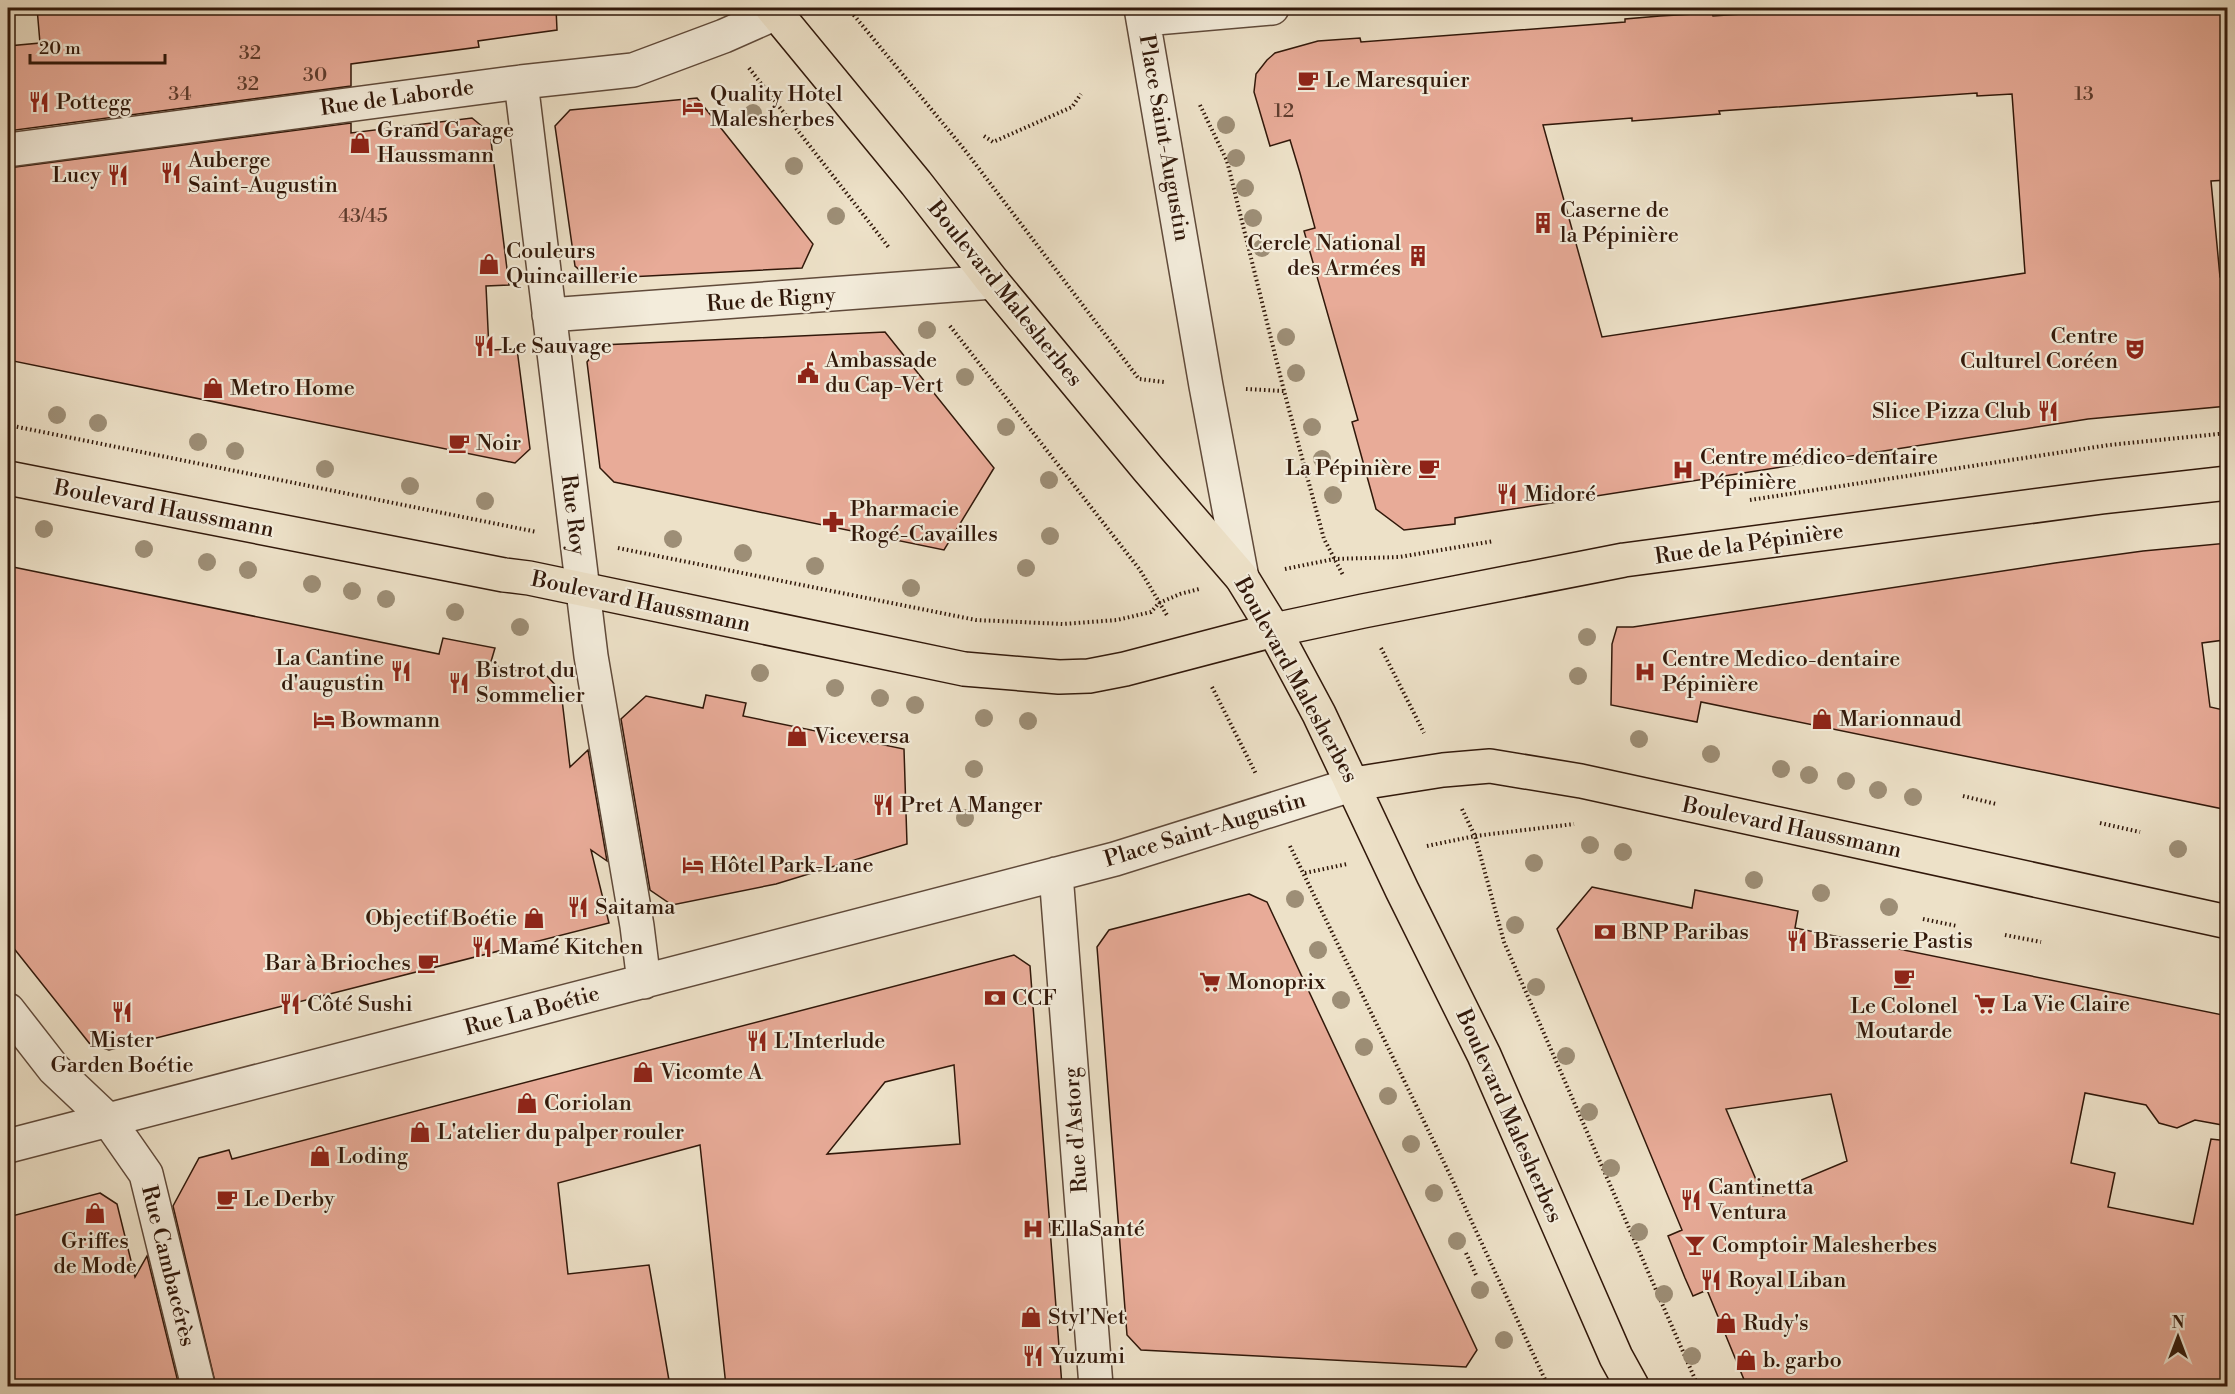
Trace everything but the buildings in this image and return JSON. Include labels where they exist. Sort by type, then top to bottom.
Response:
[{"type":"main road","name":"Boulevard Malesherbes","points":[[774,10],[916,183],[993,282],[1153,475],[1242,578],[1274,630],[1316,707],[1354,784],[1402,890],[1484,1055],[1616,1357],[1632,1386]]},
{"type":"main road","name":"Boulevard Haussmann","points":[[8,478],[583,590],[964,669],[1059,677],[1089,676],[1125,669],[1274,630]]},
{"type":"main road","name":"Rue de la Pépinière","points":[[1274,630],[1624,560],[2102,497],[2228,483]]},
{"type":"main road","name":"Boulevard Haussmann","points":[[1354,784],[1443,770],[1490,766],[1581,781],[2228,922]]},
{"type":"street","points":[[1142,13],[1272,8]]},
{"type":"street","name":"Rue de Laborde","points":[[8,150],[521,82],[633,70],[724,36],[774,10]]},
{"type":"street","name":"Place Saint-Augustin","points":[[1142,13],[1206,386],[1242,578]]},
{"type":"street","name":"Rue Roy","points":[[521,82],[591,656],[637,926],[644,982]]},
{"type":"street","name":"Rue de Rigny","points":[[549,315],[993,282]]},
{"type":"street","name":"Place Saint-Augustin","points":[[1056,874],[1115,859],[1354,784]]},
{"type":"street","name":"Rue La Boétie","points":[[8,1146],[1056,874]]},
{"type":"street","name":"Rue d'Astorg","points":[[1056,874],[1096,1386]]},
{"type":"street","name":"Rue Cambacérès","points":[[8,1010],[54,1069],[109,1121],[146,1174],[198,1386]]},
{"type":"path","points":[[831,12],[839,8]]},
{"type":"path","points":[[848,8],[964,149],[1139,379],[1171,383]]},
{"type":"path","points":[[724,36],[891,250]]},
{"type":"path","points":[[984,136],[993,142],[1072,107],[1081,94]]},
{"type":"path","name":"Place Saint-Augustin","points":[[1199,104],[1227,161],[1284,391],[1324,539],[1334,559]]},
{"type":"path","points":[[626,550],[976,620],[1063,624],[1117,620],[1151,612],[1159,603],[1140,570],[948,323]]},
{"type":"path","points":[[1248,389],[1284,391]]},
{"type":"path","points":[[8,425],[534,531]]},
{"type":"path","points":[[1377,639],[1407,699]]},
{"type":"path","points":[[1215,691],[1257,775]]},
{"type":"path","points":[[1963,796],[1996,804]]},
{"type":"path","points":[[2100,824],[2140,832]]},
{"type":"path","points":[[1474,836],[1504,942],[1698,1386]]},
{"type":"path","points":[[1305,873],[1451,1177],[1548,1386]]},
{"type":"path","points":[[1923,919],[1957,926]]},
{"type":"path","points":[[2006,935],[2041,942]]},
{"type":"path","points":[[1466,1252],[1476,1275]]},
{"type":"place","name":"Le Maresquier","points":[[1308,80]]},
{"type":"place","name":"Pottegg","points":[[39,102]]},
{"type":"place","name":"Quality Hotel Malesherbes","points":[[693,107]]},
{"type":"place","name":"Grand Garage Haussmann","points":[[360,143]]},
{"type":"place","name":"Auberge Saint-Augustin","points":[[171,173]]},
{"type":"place","name":"Lucy","points":[[118,175]]},
{"type":"place","name":"Caserne de la Pépinière","points":[[1543,223]]},
{"type":"place","name":"Cercle National des Armées","points":[[1418,256]]},
{"type":"place","name":"Couleurs Quincaillerie","points":[[489,264]]},
{"type":"place","name":"Le Sauvage","points":[[484,346]]},
{"type":"place","name":"Centre Culturel Coréen","points":[[2135,349]]},
{"type":"place","name":"Ambassade du Cap-Vert","points":[[808,373]]},
{"type":"place","name":"Metro Home","points":[[213,388]]},
{"type":"place","name":"Slice Pizza Club","points":[[2048,411]]},
{"type":"place","name":"Noir","points":[[459,443]]},
{"type":"place","name":"La Pépinière","points":[[1429,468]]},
{"type":"place","name":"Centre médico-dentaire Pépinière","points":[[1683,470]]},
{"type":"place","name":"Midoré","points":[[1507,494]]},
{"type":"place","name":"Pharmacie Rogé-Cavailles","points":[[833,522]]},
{"type":"place","name":"La Cantine d'augustin","points":[[401,671]]},
{"type":"place","name":"Centre Medico-dentaire Pépinière","points":[[1645,672]]},
{"type":"place","name":"Bistrot du Sommelier","points":[[459,683]]},
{"type":"place","name":"Marionnaud","points":[[1822,719]]},
{"type":"place","name":"Bowmann","points":[[324,720]]},
{"type":"place","name":"Viceversa","points":[[797,736]]},
{"type":"place","name":"Pret A Manger","points":[[883,805]]},
{"type":"place","name":"Hôtel Park-Lane","points":[[693,865]]},
{"type":"place","name":"Saitama","points":[[578,907]]},
{"type":"place","name":"Objectif Boétie","points":[[534,918]]},
{"type":"place","name":"BNP Paribas","points":[[1605,932]]},
{"type":"place","name":"Brasserie Pastis","points":[[1797,941]]},
{"type":"place","name":"Mamé Kitchen","points":[[482,947]]},
{"type":"place","name":"Bar à Brioches","points":[[428,963]]},
{"type":"place","name":"Le Colonel Moutarde","points":[[1904,978]]},
{"type":"place","name":"Monoprix","points":[[1210,982]]},
{"type":"place","name":"CCF","points":[[995,998]]},
{"type":"place","name":"Côté Sushi","points":[[290,1004]]},
{"type":"place","name":"La Vie Claire","points":[[1985,1004]]},
{"type":"place","name":"Mister Garden Boétie","points":[[122,1012]]},
{"type":"place","name":"L'Interlude","points":[[757,1041]]},
{"type":"place","name":"Vicomte A","points":[[643,1072]]},
{"type":"place","name":"Coriolan","points":[[527,1103]]},
{"type":"place","name":"L'atelier du palper rouler","points":[[420,1132]]},
{"type":"place","name":"Loding","points":[[320,1156]]},
{"type":"place","name":"Le Derby","points":[[227,1199]]},
{"type":"place","name":"Cantinetta Ventura","points":[[1691,1200]]},
{"type":"place","name":"Griffes de Mode","points":[[95,1213]]},
{"type":"place","name":"EllaSanté","points":[[1033,1229]]},
{"type":"place","name":"Comptoir Malesherbes","points":[[1695,1245]]},
{"type":"place","name":"Royal Liban","points":[[1711,1280]]},
{"type":"place","name":"Styl'Net","points":[[1031,1317]]},
{"type":"place","name":"Rudy's","points":[[1726,1323]]},
{"type":"place","name":"Yuzumi","points":[[1033,1356]]},
{"type":"place","name":"b. garbo","points":[[1746,1360]]}]
